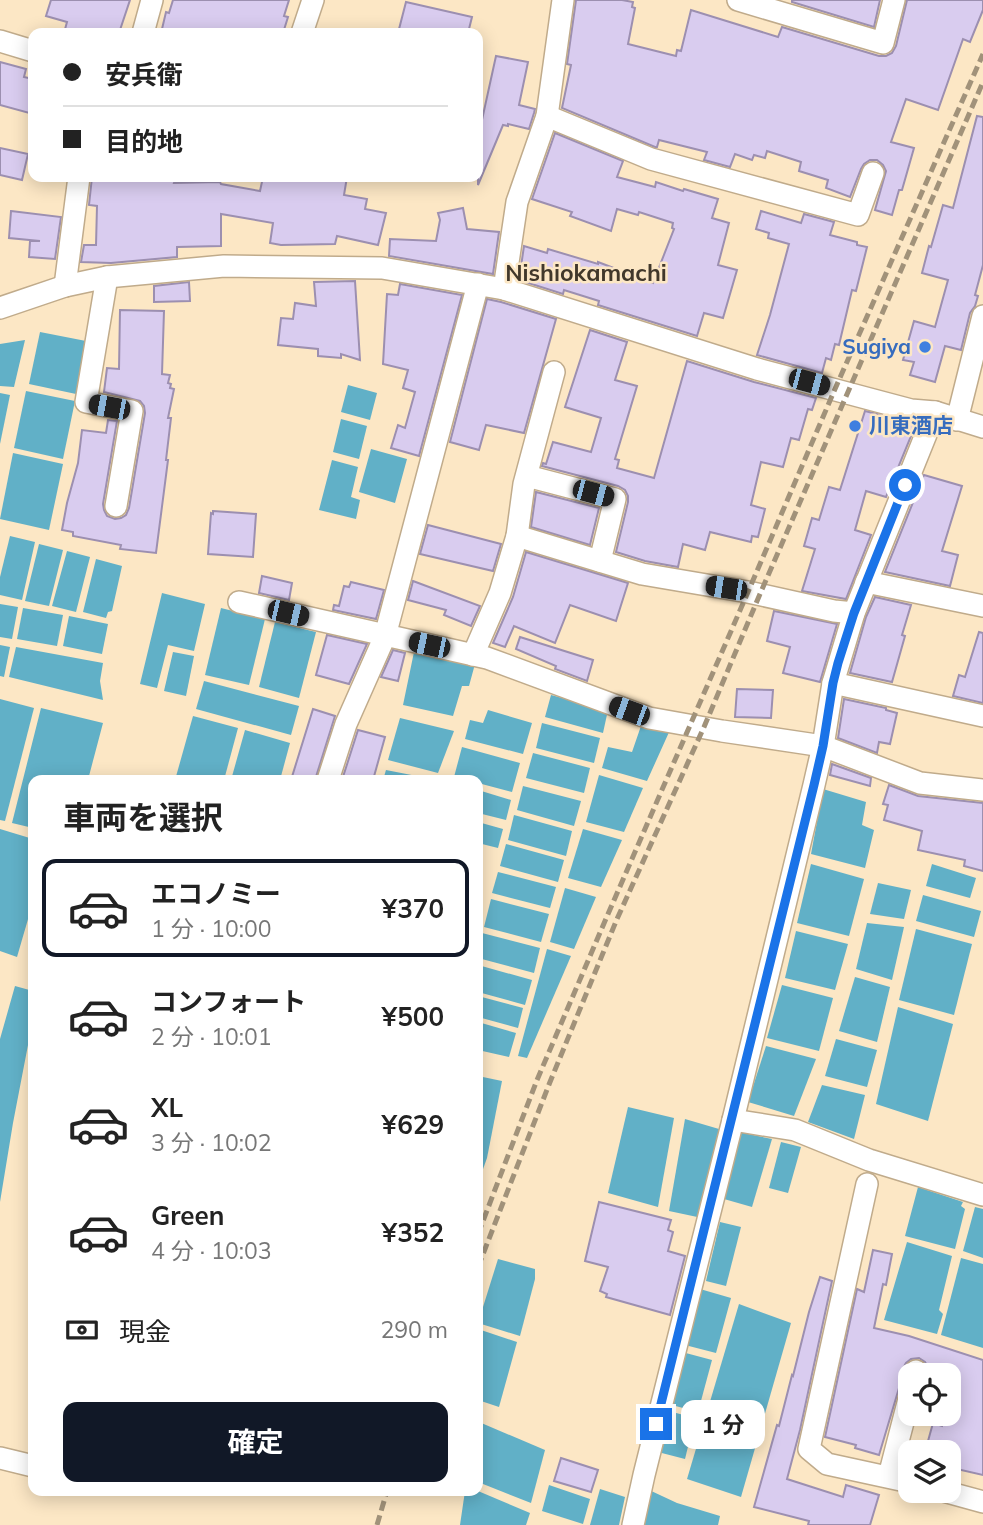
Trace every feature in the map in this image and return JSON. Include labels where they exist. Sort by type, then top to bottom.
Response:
[{"type":"street","points":[[144,28],[152,0]]},
{"type":"street","points":[[304,28],[313,0]]},
{"type":"street","points":[[504,289],[517,202],[547,116],[563,0]]},
{"type":"street","points":[[737,0],[883,43],[894,0]]},
{"type":"street","points":[[0,41],[28,49]]},
{"type":"street","points":[[547,116],[651,159],[858,215],[873,173]]},
{"type":"street","points":[[65,286],[78,182]]},
{"type":"street","points":[[0,308],[65,286],[107,277],[224,266],[382,268],[504,289],[757,369],[911,410],[935,412],[983,427]]},
{"type":"street","points":[[107,277],[86,402],[132,411],[116,506]]},
{"type":"street","points":[[330,775],[346,724],[385,636],[478,284]]},
{"type":"street","points":[[957,420],[983,316]]},
{"type":"street","points":[[473,654],[500,593],[517,536],[527,476],[554,372]]},
{"type":"street","points":[[633,1525],[823,746],[833,683],[854,613],[935,412]]},
{"type":"street","points":[[527,476],[615,499],[600,561]]},
{"type":"street","points":[[517,536],[642,574],[854,613]]},
{"type":"street","points":[[866,582],[983,606]]},
{"type":"street","points":[[239,602],[473,654],[649,718],[823,746],[920,783],[983,788]]},
{"type":"street","points":[[833,683],[983,716]]},
{"type":"street","points":[[733,1120],[795,1130],[869,1160],[983,1195]]},
{"type":"street","points":[[867,1184],[809,1449],[827,1464],[898,1479]]},
{"type":"street","points":[[0,1458],[28,1465]]},
{"type":"street","points":[[961,1496],[983,1502]]},
{"type":"water","points":[[40,332],[86,341],[76,394],[29,384]]},
{"type":"water","points":[[25,340],[14,387],[0,386],[0,344]]},
{"type":"water","points":[[348,385],[377,393],[370,420],[341,412]]},
{"type":"water","points":[[26,391],[75,401],[63,459],[14,448]]},
{"type":"water","points":[[0,393],[10,395],[0,444]]},
{"type":"water","points":[[341,419],[367,426],[359,459],[333,452]]},
{"type":"water","points":[[371,449],[407,459],[395,503],[359,492]]},
{"type":"water","points":[[13,453],[63,464],[49,530],[0,519]]},
{"type":"water","points":[[332,460],[358,467],[351,497],[360,500],[356,519],[319,510]]},
{"type":"water","points":[[10,536],[35,542],[22,600],[0,595],[0,577]]},
{"type":"water","points":[[39,544],[63,550],[49,606],[25,601]]},
{"type":"water","points":[[67,551],[90,557],[76,612],[52,606]]},
{"type":"water","points":[[96,559],[122,566],[112,611],[108,612],[106,618],[83,612]]},
{"type":"water","points":[[162,593],[205,604],[194,651],[168,645],[157,688],[140,684]]},
{"type":"water","points":[[0,604],[18,607],[12,639],[0,637]]},
{"type":"water","points":[[23,608],[63,615],[57,646],[17,639]]},
{"type":"water","points":[[221,608],[265,619],[249,685],[205,675]]},
{"type":"water","points":[[69,616],[108,624],[102,654],[63,646]]},
{"type":"water","points":[[275,622],[316,632],[299,698],[259,687]]},
{"type":"water","points":[[0,645],[10,647],[4,677],[0,676]]},
{"type":"water","points":[[16,647],[103,663],[100,681],[103,700],[9,677]]},
{"type":"water","points":[[173,652],[194,656],[186,696],[164,691]]},
{"type":"water","points":[[414,652],[475,664],[469,686],[462,686],[453,716],[403,705]]},
{"type":"water","points":[[204,681],[299,706],[291,735],[196,709]]},
{"type":"water","points":[[551,695],[608,710],[603,733],[545,717]]},
{"type":"water","points":[[0,699],[34,708],[5,821],[0,820]]},
{"type":"water","points":[[41,708],[103,723],[89,775],[28,775],[28,827],[12,823]]},
{"type":"water","points":[[488,710],[532,723],[523,754],[465,739],[470,720],[483,723]]},
{"type":"water","points":[[193,716],[238,728],[225,775],[176,775]]},
{"type":"water","points":[[400,718],[454,731],[438,773],[388,760]]},
{"type":"water","points":[[542,723],[600,738],[594,763],[536,748]]},
{"type":"water","points":[[642,723],[670,730],[647,781],[602,768],[608,747],[632,752]]},
{"type":"water","points":[[245,730],[290,743],[281,775],[232,775]]},
{"type":"water","points":[[462,747],[520,763],[512,792],[483,784],[483,775],[455,775]]},
{"type":"water","points":[[533,753],[590,768],[584,793],[526,778]]},
{"type":"water","points":[[386,770],[412,775],[384,775]]},
{"type":"water","points":[[599,775],[643,788],[624,832],[586,822]]},
{"type":"water","points":[[523,786],[581,801],[574,826],[517,810]]},
{"type":"water","points":[[823,789],[866,802],[862,825],[874,830],[865,868],[811,854]]},
{"type":"water","points":[[483,792],[511,800],[506,820],[483,814]]},
{"type":"water","points":[[514,815],[572,831],[566,856],[508,840]]},
{"type":"water","points":[[483,823],[503,829],[498,848],[483,844]]},
{"type":"water","points":[[0,829],[28,837],[28,919],[17,957],[0,951]]},
{"type":"water","points":[[583,829],[622,840],[601,887],[568,878]]},
{"type":"water","points":[[506,844],[564,860],[558,882],[500,866]]},
{"type":"water","points":[[811,864],[864,879],[849,936],[797,923]]},
{"type":"water","points":[[932,864],[976,878],[970,898],[926,886]]},
{"type":"water","points":[[498,872],[556,887],[550,908],[492,893]]},
{"type":"water","points":[[878,883],[911,890],[904,919],[870,914]]},
{"type":"water","points":[[565,888],[596,897],[574,949],[550,942]]},
{"type":"water","points":[[923,895],[981,911],[974,937],[916,921]]},
{"type":"water","points":[[491,899],[549,914],[541,942],[484,927]]},
{"type":"water","points":[[867,923],[904,927],[892,980],[856,969]]},
{"type":"water","points":[[916,929],[972,944],[954,1015],[899,1000]]},
{"type":"water","points":[[796,931],[848,944],[835,990],[785,978]]},
{"type":"water","points":[[483,933],[540,948],[534,973],[483,959]]},
{"type":"water","points":[[547,949],[571,956],[527,1058],[518,1056]]},
{"type":"water","points":[[483,966],[532,980],[525,1005],[483,993]]},
{"type":"water","points":[[855,977],[890,987],[877,1042],[839,1031]]},
{"type":"water","points":[[782,985],[833,998],[819,1051],[767,1038]]},
{"type":"water","points":[[15,986],[28,990],[28,1045],[0,1202],[0,1039]]},
{"type":"water","points":[[483,997],[523,1008],[518,1028],[483,1018]]},
{"type":"water","points":[[898,1007],[953,1024],[928,1121],[876,1104]]},
{"type":"water","points":[[483,1023],[516,1033],[509,1057],[483,1051]]},
{"type":"water","points":[[836,1039],[877,1050],[867,1087],[825,1076]]},
{"type":"water","points":[[766,1046],[816,1059],[794,1116],[748,1102]]},
{"type":"water","points":[[483,1077],[502,1081],[483,1169]]},
{"type":"water","points":[[822,1085],[865,1095],[854,1139],[808,1122]]},
{"type":"water","points":[[628,1107],[674,1118],[658,1207],[608,1193]]},
{"type":"water","points":[[685,1119],[719,1129],[702,1218],[669,1211]]},
{"type":"water","points":[[739,1132],[772,1139],[752,1207],[724,1199]]},
{"type":"water","points":[[781,1142],[801,1147],[788,1193],[769,1188]]},
{"type":"water","points":[[918,1187],[963,1202],[961,1206],[965,1209],[955,1249],[905,1236]]},
{"type":"water","points":[[975,1207],[983,1209],[983,1258],[963,1251]]},
{"type":"water","points":[[720,1222],[741,1227],[726,1286],[706,1281]]},
{"type":"water","points":[[907,1242],[952,1256],[939,1310],[943,1314],[937,1334],[884,1320]]},
{"type":"water","points":[[961,1258],[983,1264],[983,1348],[941,1335]]},
{"type":"water","points":[[498,1259],[535,1269],[535,1279],[520,1336],[483,1325],[483,1307]]},
{"type":"water","points":[[700,1289],[731,1298],[716,1353],[685,1345]]},
{"type":"water","points":[[739,1304],[791,1323],[741,1497],[687,1479]]},
{"type":"water","points":[[483,1331],[517,1342],[499,1407],[483,1402]]},
{"type":"water","points":[[682,1352],[712,1360],[698,1412],[668,1404]]},
{"type":"water","points":[[665,1410],[695,1418],[685,1459],[654,1451]]},
{"type":"water","points":[[483,1424],[545,1450],[531,1503],[483,1484]]},
{"type":"water","points":[[549,1485],[590,1499],[583,1524],[542,1511]]},
{"type":"water","points":[[600,1489],[625,1497],[619,1525],[590,1525]]},
{"type":"water","points":[[647,1489],[677,1503],[720,1516],[718,1525],[639,1525]]},
{"type":"water","points":[[483,1493],[530,1513],[526,1525],[460,1525],[464,1496],[483,1496]]},
{"type":"building","points":[[51,0],[130,0],[121,28],[65,28],[67,22],[46,16]]},
{"type":"building","points":[[173,0],[289,0],[284,16],[288,17],[285,28],[162,28],[166,12],[169,13]]},
{"type":"building","points":[[576,0],[633,2],[632,7],[635,8],[628,44],[676,56],[677,50],[681,51],[691,10],[778,37],[782,27],[886,56],[892,53],[896,46],[907,0],[983,0],[983,10],[970,42],[963,39],[938,110],[906,99],[891,142],[914,148],[892,215],[875,210],[886,171],[877,160],[864,164],[850,197],[826,188],[828,180],[799,171],[801,162],[767,151],[765,158],[754,155],[752,160],[735,154],[730,167],[704,160],[707,152],[659,140],[655,147],[562,108],[571,65],[567,64]]},
{"type":"building","points":[[792,0],[880,0],[874,27]]},
{"type":"building","points":[[406,2],[472,17],[469,28],[399,28]]},
{"type":"building","points":[[496,56],[528,62],[519,105],[535,109],[529,129],[503,125],[483,173],[483,115]]},
{"type":"building","points":[[0,62],[26,69],[24,77],[28,78],[28,113],[0,105]]},
{"type":"building","points":[[977,116],[983,117],[983,265],[975,295],[978,296],[970,313],[961,350],[945,346],[935,382],[910,375],[914,362],[903,360],[914,321],[935,327],[948,280],[922,273],[943,205],[953,208]]},
{"type":"building","points":[[555,133],[623,161],[617,177],[655,187],[656,182],[718,199],[712,218],[729,223],[718,265],[737,270],[723,318],[704,313],[697,336],[598,305],[599,301],[564,290],[563,294],[519,280],[524,246],[547,253],[548,249],[598,262],[653,283],[674,229],[673,223],[639,212],[638,215],[617,209],[611,231],[570,216],[572,212],[532,199]]},
{"type":"building","points":[[0,148],[28,154],[22,180],[0,175]]},
{"type":"building","points":[[91,182],[220,182],[260,191],[262,182],[346,182],[344,195],[367,199],[365,209],[386,213],[378,245],[337,236],[335,244],[270,243],[273,223],[221,214],[221,246],[177,247],[177,257],[111,263],[81,262],[84,245],[96,245],[97,206],[89,205]]},
{"type":"building","points":[[463,208],[467,229],[499,232],[493,274],[389,256],[390,239],[436,241],[440,220],[438,213]]},
{"type":"building","points":[[11,211],[61,217],[55,259],[29,257],[30,241],[40,241],[9,238]]},
{"type":"building","points":[[761,211],[801,223],[804,214],[834,222],[830,235],[867,247],[856,291],[852,290],[839,345],[835,344],[831,360],[826,358],[822,373],[757,355],[789,244],[768,238],[769,233],[756,229]]},
{"type":"building","points":[[355,281],[360,360],[341,354],[341,358],[318,356],[318,349],[278,345],[281,318],[293,319],[295,303],[316,306],[314,282]]},
{"type":"building","points":[[189,282],[190,301],[154,302],[154,286]]},
{"type":"building","points":[[400,284],[462,295],[419,456],[391,448],[398,425],[405,428],[415,392],[403,388],[408,370],[383,364],[387,294],[398,295]]},
{"type":"building","points":[[487,299],[556,319],[524,433],[486,425],[479,450],[450,442]]},
{"type":"building","points":[[120,310],[164,311],[162,374],[170,375],[168,383],[171,384],[170,388],[174,389],[168,418],[171,418],[168,460],[156,553],[120,549],[121,545],[73,536],[73,532],[62,530],[78,463],[82,430],[106,433],[108,420],[117,421],[104,510],[107,516],[115,519],[126,515],[129,508],[145,413],[140,401],[104,392],[107,368],[119,369]]},
{"type":"building","points":[[590,330],[627,342],[615,380],[637,386],[615,459],[619,460],[617,468],[654,478],[687,361],[816,398],[812,410],[808,409],[799,440],[791,438],[783,467],[761,462],[751,505],[765,509],[758,537],[752,536],[751,542],[710,532],[705,550],[683,544],[678,567],[616,552],[628,502],[625,490],[542,466],[543,463],[546,464],[553,442],[591,452],[601,418],[565,407]]},
{"type":"building","points":[[865,411],[916,424],[886,497],[866,491],[855,530],[871,535],[846,599],[802,591],[815,549],[804,546],[812,518],[819,520],[829,487],[840,490]]},
{"type":"building","points":[[924,475],[962,486],[942,551],[958,555],[950,586],[885,572]]},
{"type":"building","points":[[536,492],[599,508],[590,545],[531,527]]},
{"type":"building","points":[[213,511],[256,514],[253,557],[208,554]]},
{"type":"building","points":[[428,525],[501,544],[493,571],[420,554]]},
{"type":"building","points":[[526,552],[628,583],[616,621],[570,605],[555,643],[514,626],[505,647],[493,643],[513,597]]},
{"type":"building","points":[[262,576],[292,583],[289,600],[259,593]]},
{"type":"building","points":[[413,581],[480,606],[471,626],[444,615],[446,610],[408,600]]},
{"type":"building","points":[[351,582],[384,590],[376,619],[333,610],[334,605],[339,606],[344,586],[349,587]]},
{"type":"building","points":[[875,597],[911,605],[892,682],[850,673],[866,617]]},
{"type":"building","points":[[774,611],[837,624],[820,682],[783,673],[790,647],[767,641]]},
{"type":"building","points":[[979,632],[983,633],[983,703],[953,696],[959,675],[965,677]]},
{"type":"building","points":[[327,635],[367,644],[349,684],[316,675]]},
{"type":"building","points":[[520,637],[593,660],[587,681],[555,669],[556,666],[516,649]]},
{"type":"building","points":[[393,650],[405,653],[398,681],[381,677]]},
{"type":"building","points":[[737,689],[773,690],[771,718],[735,717]]},
{"type":"building","points":[[844,699],[897,713],[890,744],[879,742],[877,753],[838,738]]},
{"type":"building","points":[[313,709],[335,716],[317,775],[293,775]]},
{"type":"building","points":[[358,730],[385,737],[374,775],[344,775]]},
{"type":"building","points":[[832,764],[871,778],[870,786],[830,775]]},
{"type":"building","points":[[889,785],[918,796],[983,803],[983,871],[964,866],[965,860],[918,850],[922,831],[884,820],[888,805],[883,804]]},
{"type":"building","points":[[599,1202],[671,1220],[668,1230],[673,1232],[668,1251],[685,1256],[670,1315],[606,1297],[607,1294],[600,1291],[608,1267],[585,1261]]},
{"type":"building","points":[[873,1250],[892,1254],[874,1328],[909,1336],[983,1360],[983,1475],[961,1470],[961,1440],[928,1440],[932,1426],[961,1426],[961,1363],[926,1363],[919,1358],[898,1363],[898,1391],[879,1455],[855,1448],[856,1445],[825,1437],[857,1289],[864,1292]]},
{"type":"building","points":[[820,1277],[832,1281],[787,1479],[843,1497],[846,1485],[879,1495],[870,1525],[808,1525],[809,1521],[754,1507]]},
{"type":"building","points":[[561,1458],[598,1470],[591,1492],[554,1481]]},
{"type":"railway","points":[[483,1221],[537,1080],[608,914],[983,54]]},
{"type":"railway","points":[[483,1254],[617,919],[704,727],[983,82]]},
{"type":"railway","points":[[377,1525],[386,1496]]},
{"type":"place","name":"Sugiya","points":[[925,347]]},
{"type":"place","name":"川東酒店","points":[[855,426]]},
{"type":"district","name":"Nishiokamachi","points":[[586,273]]},
{"type":"route","points":[[656,1424],[814,785],[838,663],[854,613],[905,485]]}]
